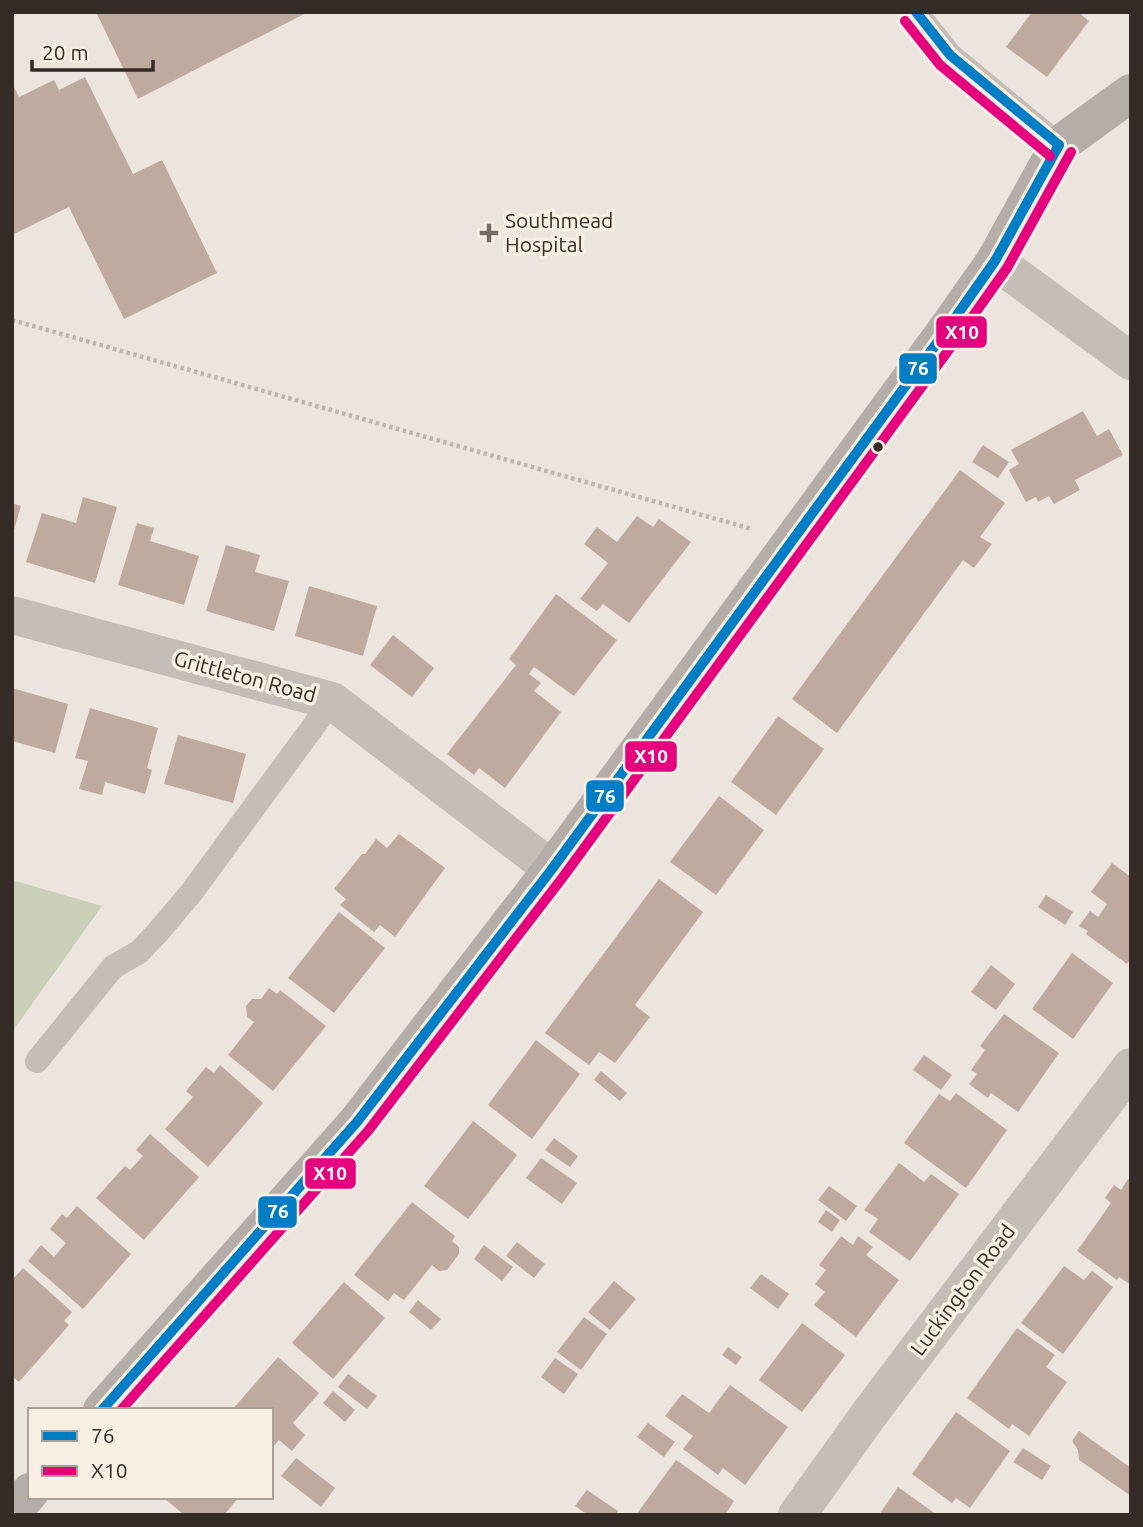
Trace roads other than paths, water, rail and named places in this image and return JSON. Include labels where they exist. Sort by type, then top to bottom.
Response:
[{"type":"street","points":[[104,1408],[357,1122],[552,869],[995,261],[1059,145],[1131,93]]},
{"type":"street","points":[[995,261],[1131,361]]},
{"type":"street","name":"Grittleton Road","points":[[12,615],[332,701],[552,869]]},
{"type":"street","name":"Luckington Road","points":[[797,1515],[870,1413],[1131,1067]]},
{"type":"street","points":[[12,1512],[28,1494]]},
{"type":"lane","points":[[917,13],[950,55],[1059,145]]},
{"type":"lane","points":[[37,1061],[113,967],[139,952],[191,893],[332,701]]},
{"type":"place","name":"Southmead Hospital","points":[[489,233]]}]
